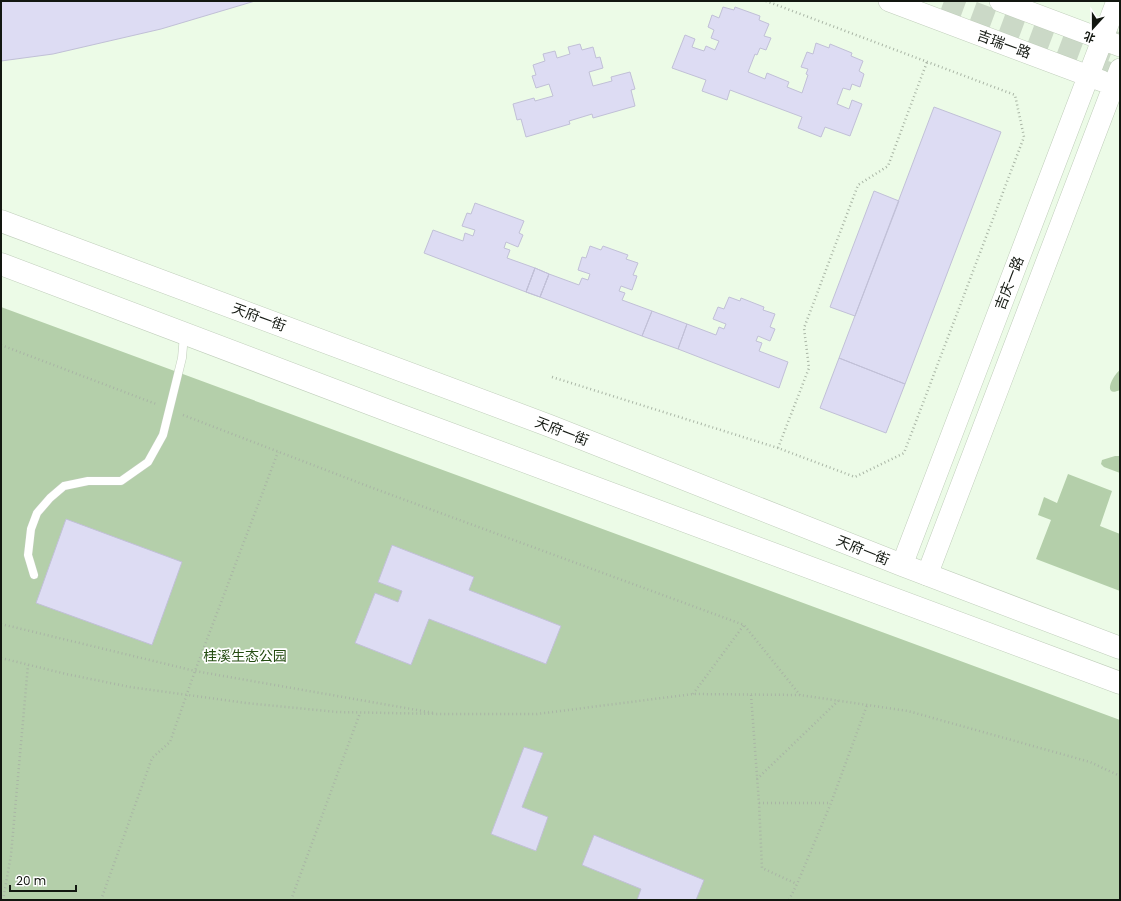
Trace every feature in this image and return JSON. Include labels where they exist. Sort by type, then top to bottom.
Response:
[{"type":"main road","name":"天府一街","points":[[1,221],[550,426],[902,566],[1120,648]]},
{"type":"main road","points":[[1,264],[397,414],[1120,682]]},
{"type":"street","name":"吉瑞一路","points":[[889,1],[1088,75],[1118,81]]},
{"type":"street","points":[[1000,1],[1111,43]]},
{"type":"street","name":"吉庆一路","points":[[902,566],[1088,75],[1111,43],[1117,1]]},
{"type":"street","name":"吉庆一路","points":[[927,575],[1118,81]]},
{"type":"lane","points":[[34,575],[28,555],[31,529],[37,513],[50,498],[64,486],[88,481],[121,482],[148,462],[163,435],[182,358],[184,334]]},
{"type":"path","points":[[552,377],[778,448],[855,477],[904,452],[1024,137],[1015,95],[766,1]]},
{"type":"path","points":[[778,448],[809,368],[804,328],[858,185],[888,166],[928,62]]},
{"type":"path","points":[[1,345],[370,487],[744,625],[800,695]]},
{"type":"path","points":[[101,900],[152,758],[170,742],[194,671],[278,452]]},
{"type":"path","points":[[1,624],[194,671],[442,714]]},
{"type":"path","points":[[693,694],[744,625]]},
{"type":"path","points":[[1,658],[66,674],[186,696],[246,704],[337,712],[537,714],[693,694],[800,695],[908,711],[1090,762],[1120,776]]},
{"type":"path","points":[[3,900],[11,855],[28,665]]},
{"type":"path","points":[[751,695],[762,868],[797,884]]},
{"type":"path","points":[[757,779],[838,701]]},
{"type":"path","points":[[789,900],[831,803],[867,705]]},
{"type":"path","points":[[291,900],[360,712]]},
{"type":"path","points":[[759,803],[831,803]]},
{"type":"green space","name":"桂溪生态公园","points":[[1,307],[1120,720],[1120,900],[1,900]]},
{"type":"green space","points":[[1120,370],[1120,390],[1115,392],[1111,391],[1110,385]]},
{"type":"green space","points":[[1120,456],[1120,473],[1104,467],[1101,464],[1102,460]]},
{"type":"green space","points":[[1068,474],[1112,491],[1100,526],[1120,534],[1120,591],[1036,559],[1051,520],[1038,515],[1044,497],[1057,503]]},
{"type":"building","points":[[1,1],[255,1],[161,29],[53,54],[1,61]]},
{"type":"building","points":[[723,7],[734,10],[735,7],[760,16],[759,20],[769,24],[764,36],[771,38],[766,50],[760,48],[757,55],[755,54],[748,72],[765,79],[767,73],[789,82],[787,87],[802,93],[808,75],[806,74],[808,69],[801,67],[807,52],[813,54],[816,43],[829,48],[830,44],[852,53],[851,56],[863,61],[859,71],[864,74],[860,87],[852,84],[850,90],[843,88],[837,104],[849,109],[852,100],[862,104],[850,136],[825,127],[821,137],[798,128],[802,117],[730,90],[727,100],[702,91],[706,80],[672,68],[685,35],[695,39],[692,47],[704,51],[706,46],[715,50],[719,41],[711,38],[714,30],[708,27],[712,15],[719,18]]},
{"type":"building","points":[[580,44],[582,50],[593,47],[596,58],[600,57],[603,68],[589,72],[593,86],[612,81],[611,77],[630,72],[635,89],[631,90],[635,106],[593,118],[592,114],[569,121],[570,124],[526,137],[521,119],[517,120],[513,104],[534,98],[535,101],[553,96],[549,84],[536,88],[532,76],[536,75],[533,65],[545,61],[543,54],[555,51],[557,58],[570,54],[568,47]]},
{"type":"building","points":[[934,107],[1001,132],[905,384],[839,358]]},
{"type":"building","points":[[874,191],[899,201],[855,316],[830,307]]},
{"type":"building","points":[[475,203],[524,221],[519,233],[523,235],[518,247],[506,242],[504,248],[510,250],[507,258],[535,268],[526,292],[424,253],[433,230],[463,241],[465,233],[473,236],[475,230],[462,226],[467,213],[471,214]]},
{"type":"building","points":[[590,246],[601,250],[603,246],[628,255],[626,259],[638,263],[633,275],[637,276],[632,290],[621,286],[619,291],[625,293],[622,300],[652,311],[642,336],[540,297],[549,274],[579,285],[582,278],[588,280],[590,274],[578,270],[582,257],[586,258]]},
{"type":"building","points":[[535,268],[549,274],[540,297],[526,292]]},
{"type":"building","points":[[535,268],[549,274],[540,297],[526,292]]},
{"type":"building","points":[[729,297],[740,301],[741,298],[764,307],[763,310],[775,314],[770,327],[775,329],[770,341],[758,336],[756,341],[762,343],[759,351],[788,362],[779,388],[678,349],[687,324],[716,335],[719,327],[724,329],[726,324],[713,319],[718,307],[724,309]]},
{"type":"building","points":[[652,311],[687,324],[678,349],[642,336]]},
{"type":"building","points":[[839,358],[905,384],[886,433],[820,408]]},
{"type":"building","points":[[66,519],[182,562],[152,645],[36,603]]},
{"type":"building","points":[[392,545],[474,577],[469,590],[561,626],[546,664],[429,619],[411,665],[355,643],[375,593],[398,602],[402,591],[378,582]]},
{"type":"building","points":[[524,747],[543,753],[522,807],[548,817],[536,851],[491,834]]},
{"type":"building","points":[[594,835],[704,880],[696,900],[637,900],[641,889],[582,865]]},
{"type":"tunnel","points":[[944,1],[1108,62],[1120,31]]}]
